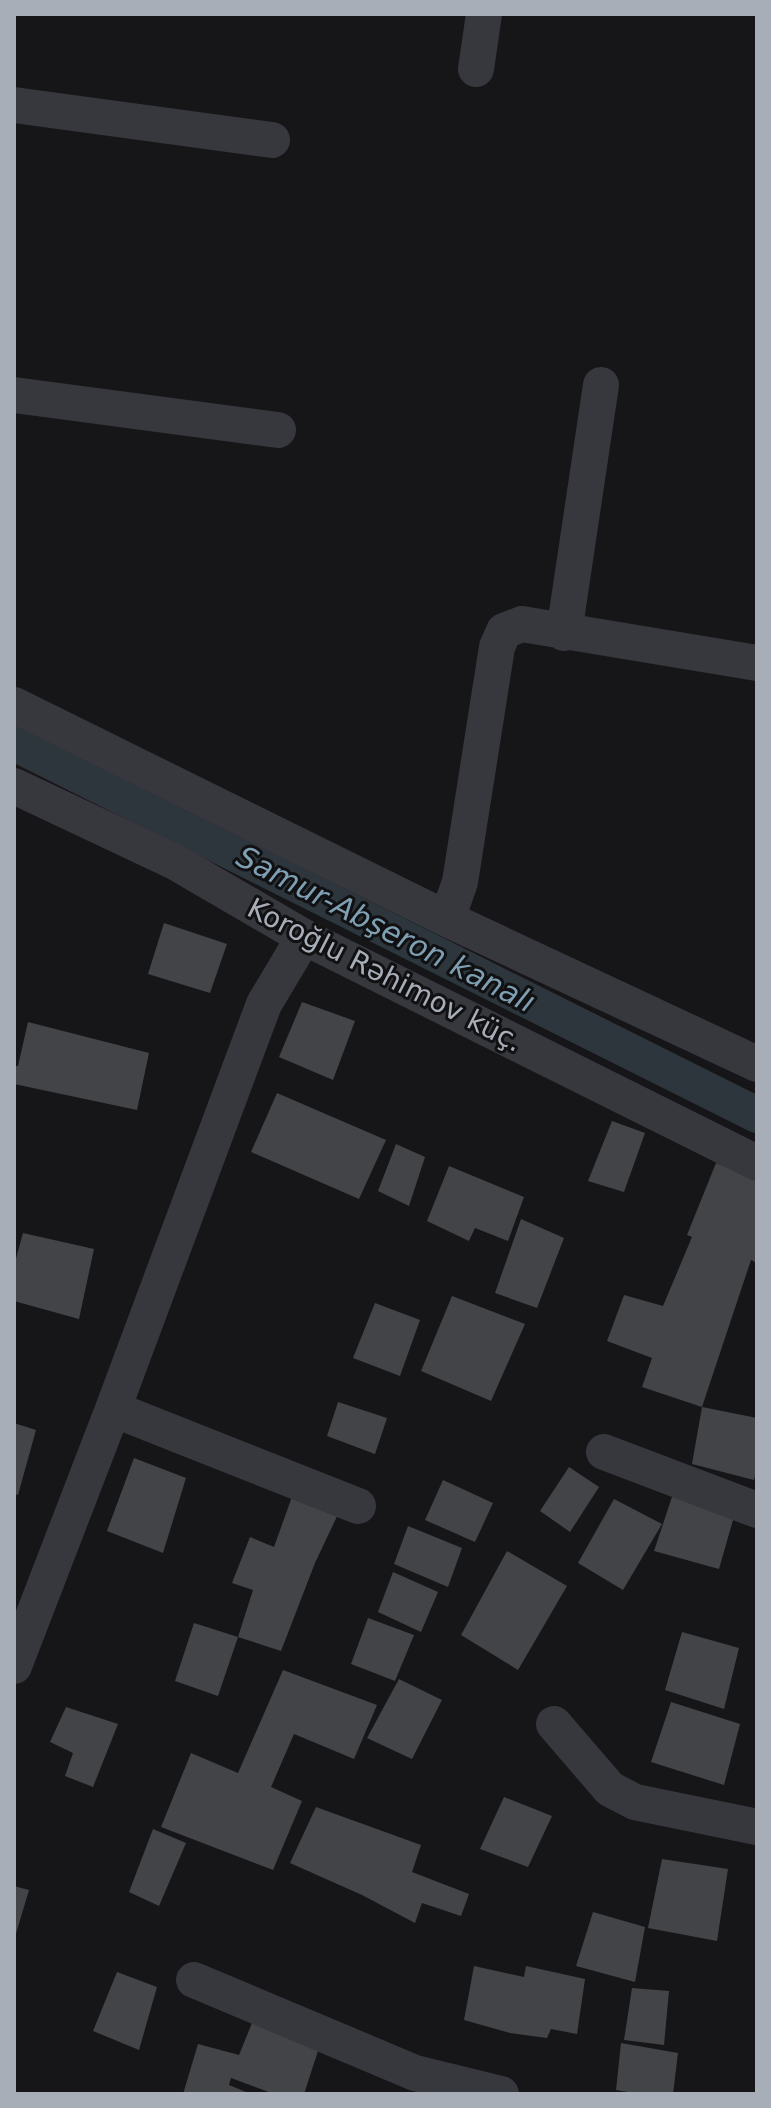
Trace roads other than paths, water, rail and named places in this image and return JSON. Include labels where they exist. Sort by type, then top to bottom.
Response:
[{"type":"street","points":[[476,69],[484,14]]},
{"type":"street","points":[[14,105],[272,140]]},
{"type":"street","points":[[564,633],[601,385]]},
{"type":"street","points":[[14,395],[278,430]]},
{"type":"street","points":[[447,919],[460,882],[497,647],[504,631],[522,624],[757,663]]},
{"type":"street","points":[[14,705],[447,919],[757,1064]]},
{"type":"street","name":"Koroğlu Rəhimov küç.","points":[[14,786],[175,862],[304,937],[757,1163]]},
{"type":"street","points":[[14,1666],[264,1004],[304,937]]},
{"type":"street","points":[[113,1409],[358,1506]]},
{"type":"street","points":[[604,1452],[757,1510]]},
{"type":"street","points":[[554,1724],[610,1789],[635,1802],[757,1827]]},
{"type":"street","points":[[194,1980],[415,2073],[501,2094]]},
{"type":"waterway","name":"Samur-Abşeron kanalı","points":[[14,743],[757,1115]]}]
